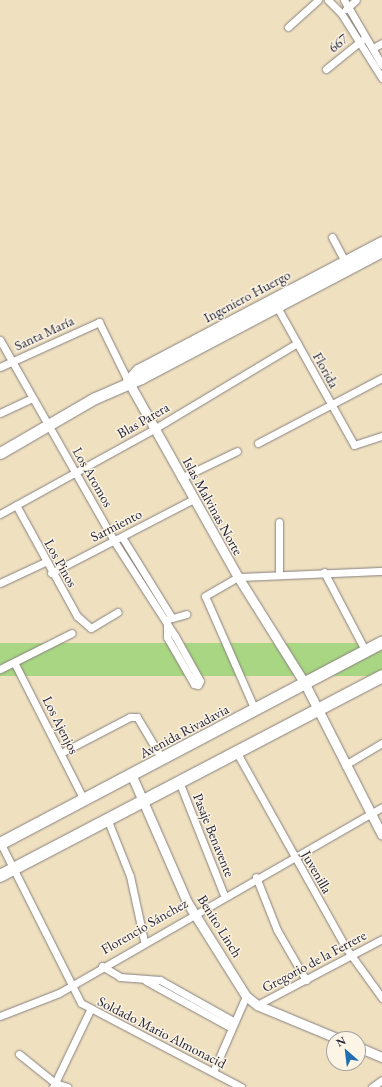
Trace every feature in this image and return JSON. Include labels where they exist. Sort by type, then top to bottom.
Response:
[{"type":"main road","name":"Ingeniero Huergo","points":[[128,381],[138,370],[382,242]]},
{"type":"main road","name":"Ingeniero Huergo","points":[[0,453],[48,424],[128,381],[141,378],[382,251]]},
{"type":"main road","name":"Ingeniero Huergo","points":[[0,446],[48,424]]},
{"type":"main road","name":"Avenida Rivadavia","points":[[0,843],[132,776],[382,643]]},
{"type":"main road","points":[[0,876],[180,784],[382,676]]},
{"type":"street","points":[[288,27],[318,0]]},
{"type":"street","points":[[328,0],[342,13],[358,43],[382,78]]},
{"type":"street","points":[[342,13],[347,3],[356,0]]},
{"type":"street","points":[[347,3],[382,65]]},
{"type":"street","name":"667","points":[[326,69],[366,36]]},
{"type":"street","points":[[373,48],[382,43]]},
{"type":"street","points":[[332,238],[345,261]]},
{"type":"street","name":"Florida","points":[[277,307],[354,445],[360,446],[382,436]]},
{"type":"street","name":"Islas Malvinas Norte","points":[[99,322],[128,381],[181,478],[238,577],[305,684],[317,711],[382,835]]},
{"type":"street","name":"Santa María","points":[[0,368],[99,322]]},
{"type":"street","name":"Los Aromos","points":[[0,340],[114,541],[165,623],[200,681],[198,685],[194,684],[167,637],[165,623]]},
{"type":"street","name":"Blas Parera","points":[[0,514],[154,429],[296,343]]},
{"type":"street","points":[[258,443],[382,378]]},
{"type":"street","points":[[0,413],[32,398]]},
{"type":"street","points":[[181,478],[237,451]]},
{"type":"street","name":"Sarmiento","points":[[51,573],[194,499]]},
{"type":"street","name":"Los Pinos","points":[[16,505],[45,562],[74,612],[91,628],[118,612]]},
{"type":"street","points":[[279,522],[279,575]]},
{"type":"street","points":[[122,537],[172,618]]},
{"type":"street","points":[[0,584],[45,562]]},
{"type":"street","points":[[255,710],[205,596],[238,577],[324,572],[382,571]]},
{"type":"street","points":[[324,572],[366,652]]},
{"type":"street","points":[[165,623],[172,618],[186,614]]},
{"type":"street","points":[[0,669],[72,633]]},
{"type":"street","name":"Los Ajenjos","points":[[14,662],[84,800]]},
{"type":"street","points":[[61,753],[130,717],[137,717],[162,759]]},
{"type":"street","points":[[345,765],[382,744]]},
{"type":"street","name":"Juvenilla","points":[[237,753],[293,856],[352,955],[382,998]]},
{"type":"street","name":"Benito Linch","points":[[132,776],[194,912],[246,996],[257,1005],[326,1034]]},
{"type":"street","name":"Pasaje Benavente","points":[[180,784],[224,895]]},
{"type":"street","name":"Florencio Sánchez","points":[[0,1016],[71,985],[194,912],[382,807]]},
{"type":"street","points":[[108,821],[130,876],[144,941]]},
{"type":"street","name":"Soldado Mario Almonacid","points":[[0,843],[81,1003],[90,1010],[242,1087]]},
{"type":"street","points":[[256,877],[277,930],[306,980]]},
{"type":"street","name":"Gregorio de la Ferrere","points":[[257,1005],[382,939]]},
{"type":"street","points":[[102,966],[120,976],[146,981],[231,1024]]},
{"type":"street","points":[[375,987],[382,984]]},
{"type":"street","name":"Gregorio de la Ferrere","points":[[213,1072],[231,1024],[246,996]]},
{"type":"street","points":[[54,1085],[90,1010]]},
{"type":"street","points":[[366,1050],[382,1057]]},
{"type":"street","points":[[19,1054],[54,1085],[68,1087]]},
{"type":"street","points":[[372,1087],[382,1080]]},
{"type":"green space","points":[[0,643],[382,643],[382,676],[0,676]]}]
